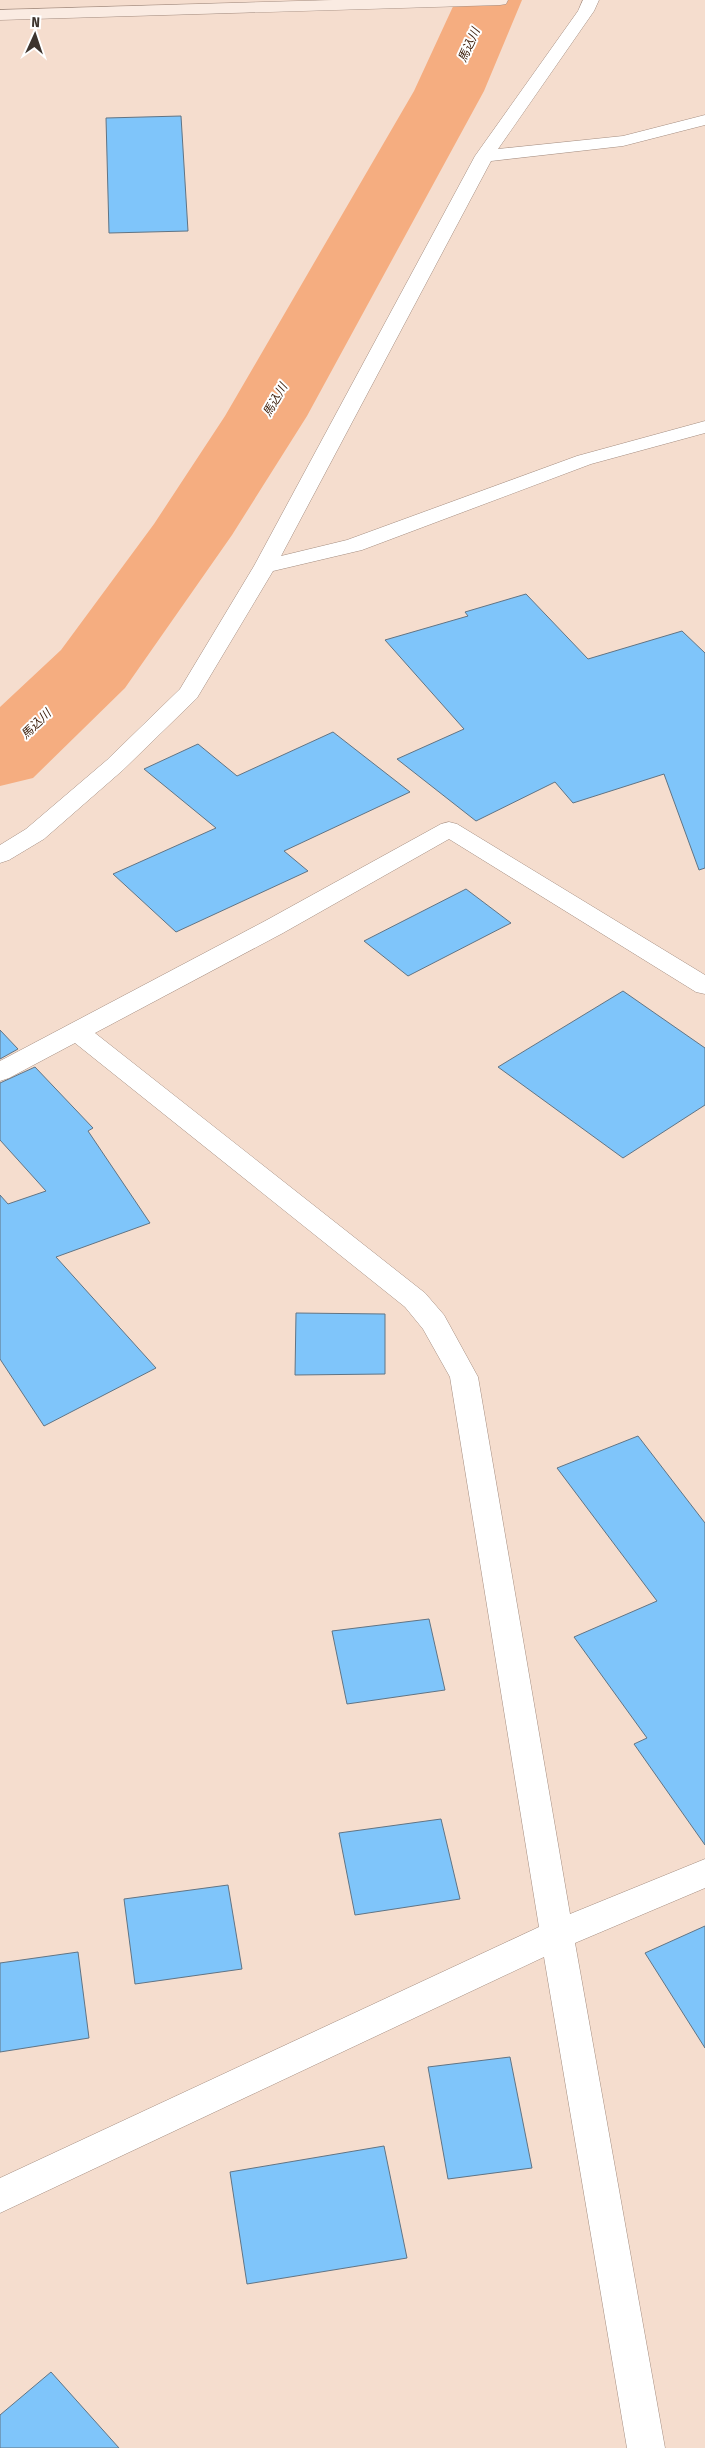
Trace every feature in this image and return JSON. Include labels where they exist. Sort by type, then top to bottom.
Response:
[{"type":"street","points":[[0,15],[361,6],[500,0]]},
{"type":"street","points":[[0,855],[35,834],[115,765],[189,692],[265,566],[484,156],[586,11],[591,0]]},
{"type":"street","points":[[484,156],[623,141],[705,120]]},
{"type":"street","points":[[265,566],[354,545],[584,460],[705,427]]},
{"type":"street","points":[[0,1072],[265,931],[449,830],[705,986]]},
{"type":"street","points":[[76,1030],[415,1300],[434,1322],[464,1377],[557,1935],[646,2448]]},
{"type":"street","points":[[0,2196],[557,1935],[705,1873]]},
{"type":"building","points":[[181,116],[188,231],[109,233],[106,118]]},
{"type":"building","points":[[526,594],[588,659],[682,631],[705,653],[705,868],[699,870],[664,774],[573,803],[555,782],[476,821],[397,759],[464,729],[385,640],[468,616],[465,612]]},
{"type":"building","points":[[333,732],[410,792],[284,851],[308,871],[176,932],[113,874],[216,828],[144,769],[198,744],[237,776]]},
{"type":"building","points":[[466,889],[511,923],[408,976],[364,941]]},
{"type":"building","points":[[623,991],[705,1048],[705,1105],[623,1158],[498,1067]]},
{"type":"building","points":[[0,1030],[18,1049],[0,1059]]},
{"type":"building","points":[[35,1067],[93,1128],[88,1131],[150,1223],[56,1257],[156,1368],[44,1426],[0,1359],[0,1195],[8,1204],[46,1191],[0,1140],[0,1083]]},
{"type":"building","points":[[296,1313],[385,1314],[385,1374],[295,1375]]},
{"type":"building","points":[[638,1436],[705,1523],[705,1845],[634,1744],[647,1738],[574,1637],[657,1601],[557,1468]]},
{"type":"building","points":[[429,1619],[445,1690],[347,1704],[332,1631]]},
{"type":"building","points":[[441,1819],[460,1899],[355,1915],[339,1833]]},
{"type":"building","points":[[228,1885],[242,1969],[135,1984],[124,1899]]},
{"type":"building","points":[[705,1926],[705,2048],[645,1953]]},
{"type":"building","points":[[78,1952],[89,2038],[0,2052],[0,1963]]},
{"type":"building","points":[[510,2057],[532,2168],[448,2179],[428,2067]]},
{"type":"building","points":[[384,2146],[407,2258],[247,2284],[230,2172]]},
{"type":"building","points":[[51,2372],[119,2448],[0,2448],[0,2415]]},
{"type":"waterway","name":"馬込川","points":[[0,758],[93,669],[189,535],[266,416],[449,91],[489,0]]}]
